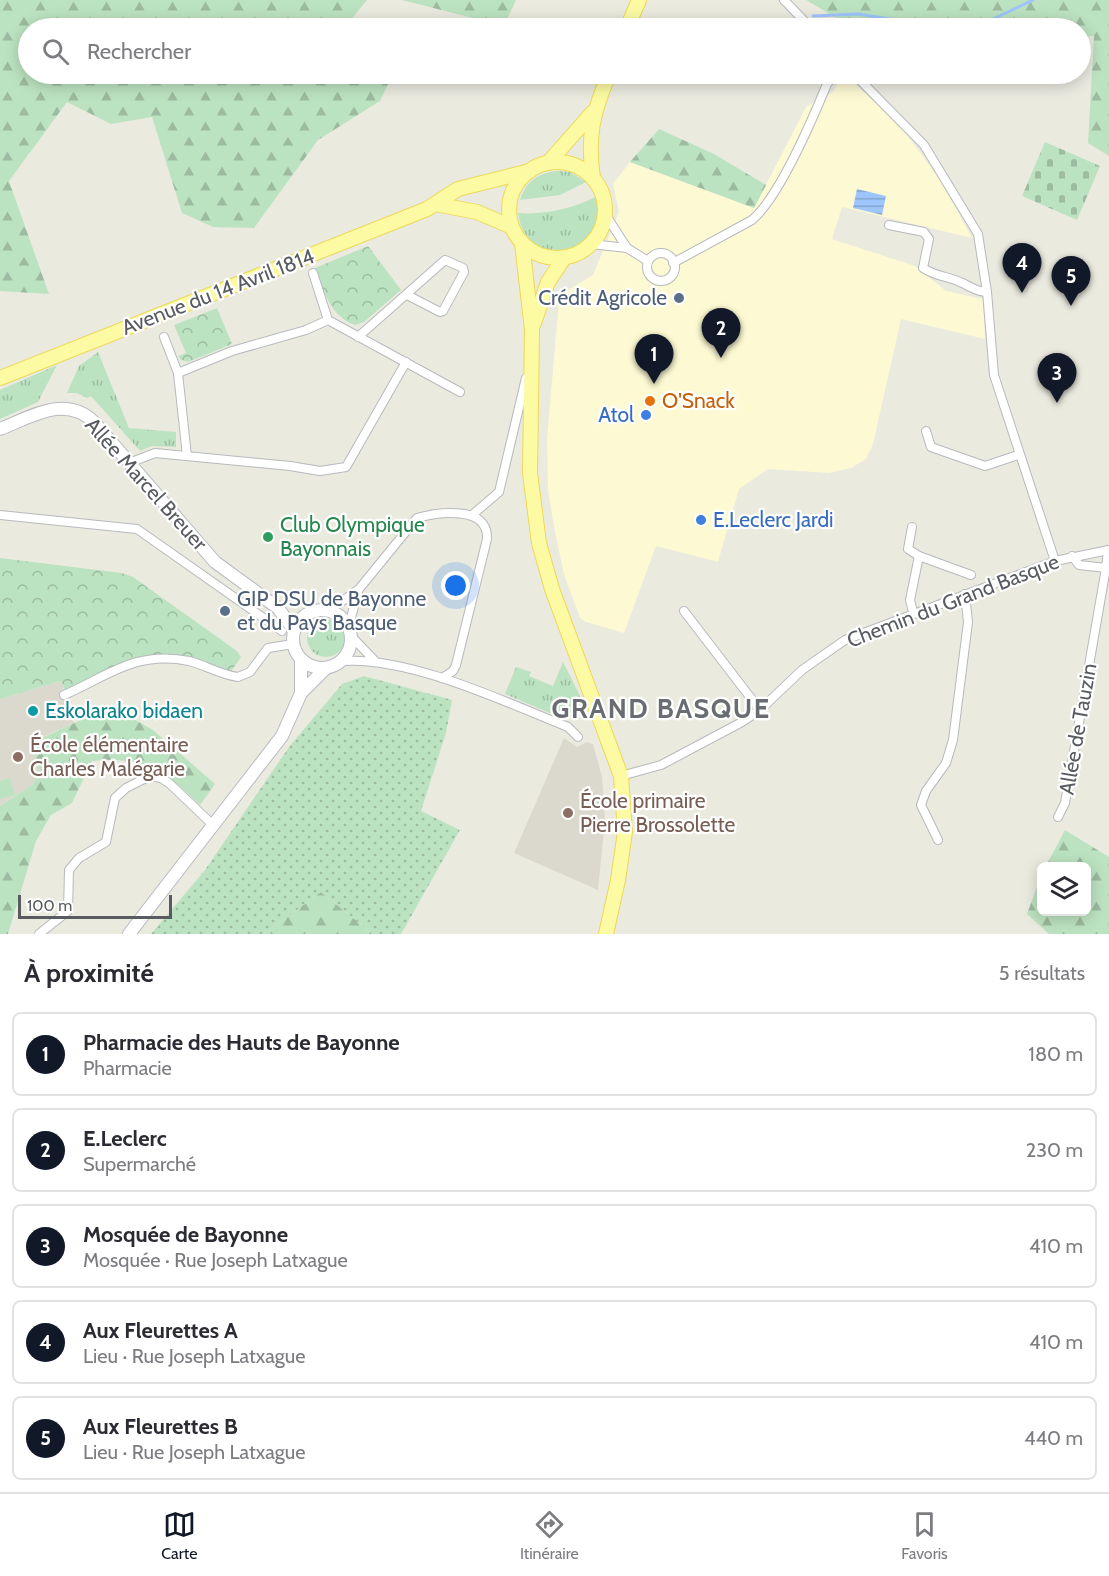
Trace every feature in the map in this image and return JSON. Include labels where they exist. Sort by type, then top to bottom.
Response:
[{"type":"main road","points":[[631,18],[639,0]]},
{"type":"main road","points":[[593,112],[548,163],[530,171],[513,191],[509,204],[512,227],[522,243],[534,253],[549,258],[574,255],[591,244],[603,225],[605,213],[603,197],[593,178],[589,154],[593,112],[605,84]]},
{"type":"main road","points":[[548,163],[572,165],[593,178]]},
{"type":"main road","name":"Avenue du 14 Avril 1814","points":[[0,378],[435,204],[458,189],[530,171]]},
{"type":"main road","points":[[435,204],[477,212],[512,227]]},
{"type":"main road","points":[[522,243],[532,330],[530,473],[538,543],[552,589],[621,776],[625,832],[618,880],[606,934]]},
{"type":"main road","points":[[532,330],[548,282],[564,258]]},
{"type":"street","points":[[784,0],[801,18]]},
{"type":"street","points":[[674,262],[752,220],[762,211],[779,185],[827,84]]},
{"type":"street","points":[[864,84],[910,128],[946,178],[978,234],[987,292],[994,375],[1018,455],[1055,561]]},
{"type":"street","points":[[605,213],[627,248]]},
{"type":"street","points":[[889,225],[924,232],[928,239],[923,268],[938,277],[959,281],[970,288],[987,292]]},
{"type":"street","points":[[591,244],[627,248],[648,261]]},
{"type":"street","points":[[664,254],[674,262],[674,271],[670,278],[658,281],[647,271],[648,261],[655,255],[664,254]]},
{"type":"street","points":[[358,337],[446,260],[463,268],[464,272],[444,311],[440,312],[407,295]]},
{"type":"street","points":[[313,273],[328,320],[460,392]]},
{"type":"street","points":[[178,373],[232,351],[306,330],[328,320]]},
{"type":"street","points":[[164,337],[178,373],[187,456]]},
{"type":"street","points":[[472,515],[493,500],[504,477],[531,355]]},
{"type":"street","points":[[129,464],[155,453],[320,471],[336,470],[350,463],[406,362]]},
{"type":"street","name":"Allée Marcel Breuer","points":[[0,429],[47,411],[69,407],[80,411],[90,419],[219,566],[278,609],[307,613]]},
{"type":"street","points":[[926,431],[931,447],[985,466],[1018,455]]},
{"type":"street","points":[[330,610],[359,589],[417,518],[429,514],[472,515],[483,522],[487,539],[456,665],[442,678]]},
{"type":"street","points":[[0,515],[137,529],[288,631],[301,659],[301,693]]},
{"type":"street","points":[[912,527],[908,549],[919,556],[971,576]]},
{"type":"street","name":"Chemin du Grand Basque","points":[[621,776],[661,765],[760,710],[802,670],[845,640],[913,612],[1055,561],[1108,550]]},
{"type":"street","name":"Allée de Tauzin","points":[[1058,817],[1065,803],[1108,550]]},
{"type":"street","points":[[913,612],[910,600],[919,556]]},
{"type":"street","points":[[1072,556],[1079,565],[1106,568]]},
{"type":"street","points":[[342,661],[351,646],[350,631],[359,589]]},
{"type":"street","points":[[938,840],[921,806],[926,791],[946,763],[953,740],[968,622],[965,594]]},
{"type":"street","name":"Allée Marcel Breuer","points":[[278,609],[288,631]]},
{"type":"street","points":[[288,631],[307,613],[330,610],[344,619],[350,631],[374,661]]},
{"type":"street","points":[[684,611],[760,710]]},
{"type":"street","points":[[64,695],[117,667],[144,661],[189,662],[238,677],[250,672],[268,648],[293,644]]},
{"type":"street","points":[[301,659],[317,668],[326,668]]},
{"type":"street","points":[[129,934],[277,743],[301,693],[326,668],[342,661],[374,661],[442,678],[568,727],[578,736]]},
{"type":"street","points":[[39,934],[68,911],[69,870],[79,858],[106,842],[115,798],[126,788],[150,776],[161,778],[187,799],[213,825]]},
{"type":"shaded area","points":[[838,84],[855,84],[900,125],[940,180],[972,238],[842,207],[832,239],[915,266],[946,291],[983,299],[985,339],[901,319],[873,444],[866,459],[851,468],[829,473],[768,469],[739,489],[718,562],[656,546],[624,633],[586,622],[580,618],[564,574],[555,532],[548,491],[547,438],[559,301],[563,293],[593,275],[619,212],[613,184],[630,162],[754,208],[806,107],[833,92]]},
{"type":"shaded area","name":"École élémentaire Charles Malégarie","points":[[61,681],[74,723],[31,742],[40,772],[32,785],[0,806],[0,699]]},
{"type":"shaded area","name":"École primaire Pierre Brossolette","points":[[564,738],[577,747],[587,742],[593,744],[602,777],[605,819],[598,890],[514,853]]},
{"type":"green space","points":[[0,0],[367,0],[352,18],[18,18],[18,84],[388,84],[380,101],[318,140],[254,228],[213,227],[182,213],[152,117],[111,124],[67,102],[9,181],[49,294],[0,291]]},
{"type":"green space","points":[[402,0],[516,0],[508,18],[473,18]]},
{"type":"green space","points":[[806,0],[1109,0],[1109,156],[1088,143],[1094,36],[1091,36],[1091,18],[836,18]]},
{"type":"green space","points":[[659,129],[714,154],[766,185],[754,208],[630,162]]},
{"type":"green space","points":[[1045,142],[1100,166],[1077,220],[1022,196]]},
{"type":"green space","points":[[570,172],[586,182],[560,195],[520,200],[534,179],[545,173]]},
{"type":"green space","points":[[595,197],[598,216],[593,232],[582,243],[567,249],[551,250],[536,244],[524,232],[518,213],[557,210]]},
{"type":"green space","points":[[368,246],[401,290],[364,322],[355,325],[340,316],[329,302],[315,268]]},
{"type":"green space","points":[[217,308],[232,344],[188,362],[181,360],[178,356],[186,353],[174,325]]},
{"type":"green space","points":[[98,352],[129,428],[176,432],[176,447],[152,446],[140,451],[91,396],[87,398],[77,393],[67,393],[79,366]]},
{"type":"green space","points":[[57,365],[38,402],[0,419],[0,390]]},
{"type":"green space","points":[[0,558],[122,573],[133,577],[237,651],[241,657],[230,673],[188,660],[145,659],[65,691],[61,681],[0,699]]},
{"type":"green space","points":[[326,619],[339,625],[345,638],[339,651],[326,657],[313,651],[307,638],[313,625]]},
{"type":"green space","points":[[563,662],[583,702],[564,719],[505,694],[516,667],[531,672],[529,676],[553,686]]},
{"type":"green space","points":[[364,676],[452,700],[446,733],[421,811],[460,830],[401,934],[373,934],[321,892],[264,934],[151,934],[205,870],[289,747],[342,684]]},
{"type":"green space","points":[[111,706],[153,730],[215,784],[200,805],[164,775],[152,769],[125,761],[92,761],[72,803],[51,815],[36,841],[8,934],[0,934],[0,806],[32,785],[40,772],[31,743]]},
{"type":"green space","points":[[10,778],[15,795],[0,799],[0,781]]},
{"type":"green space","points":[[1065,830],[1109,857],[1109,934],[1049,934],[1027,914],[1037,887],[1037,916],[1091,916],[1091,862],[1048,862]]},
{"type":"green space","points":[[321,892],[373,934],[264,934]]},
{"type":"water","points":[[857,189],[886,196],[882,215],[853,208]]},
{"type":"waterway","points":[[995,18],[1033,0]]},
{"type":"waterway","points":[[813,16],[858,14],[883,18]]},
{"type":"place","name":"Aux Fleurettes A","points":[[1022,293]]},
{"type":"place","name":"Crédit Agricole","points":[[679,298]]},
{"type":"place","name":"Aux Fleurettes B","points":[[1071,306]]},
{"type":"place","name":"E.Leclerc","points":[[721,358]]},
{"type":"place","name":"Pharmacie des Hauts de Bayonne","points":[[654,384]]},
{"type":"place","name":"O'Snack","points":[[650,401]]},
{"type":"place","name":"Mosquée de Bayonne","points":[[1057,403]]},
{"type":"place","name":"Atol","points":[[646,415]]},
{"type":"place","name":"E.Leclerc Jardi","points":[[701,520]]},
{"type":"place","name":"Club Olympique Bayonnais","points":[[268,537]]},
{"type":"place","name":"GIP DSU de Bayonne et du Pays Basque","points":[[225,611]]},
{"type":"place","name":"Eskolarako bidaen","points":[[33,711]]},
{"type":"place","name":"École élémentaire Charles Malégarie","points":[[18,757]]},
{"type":"place","name":"École primaire Pierre Brossolette","points":[[568,813]]},
{"type":"district","name":"GRAND BASQUE","points":[[661,709]]}]
